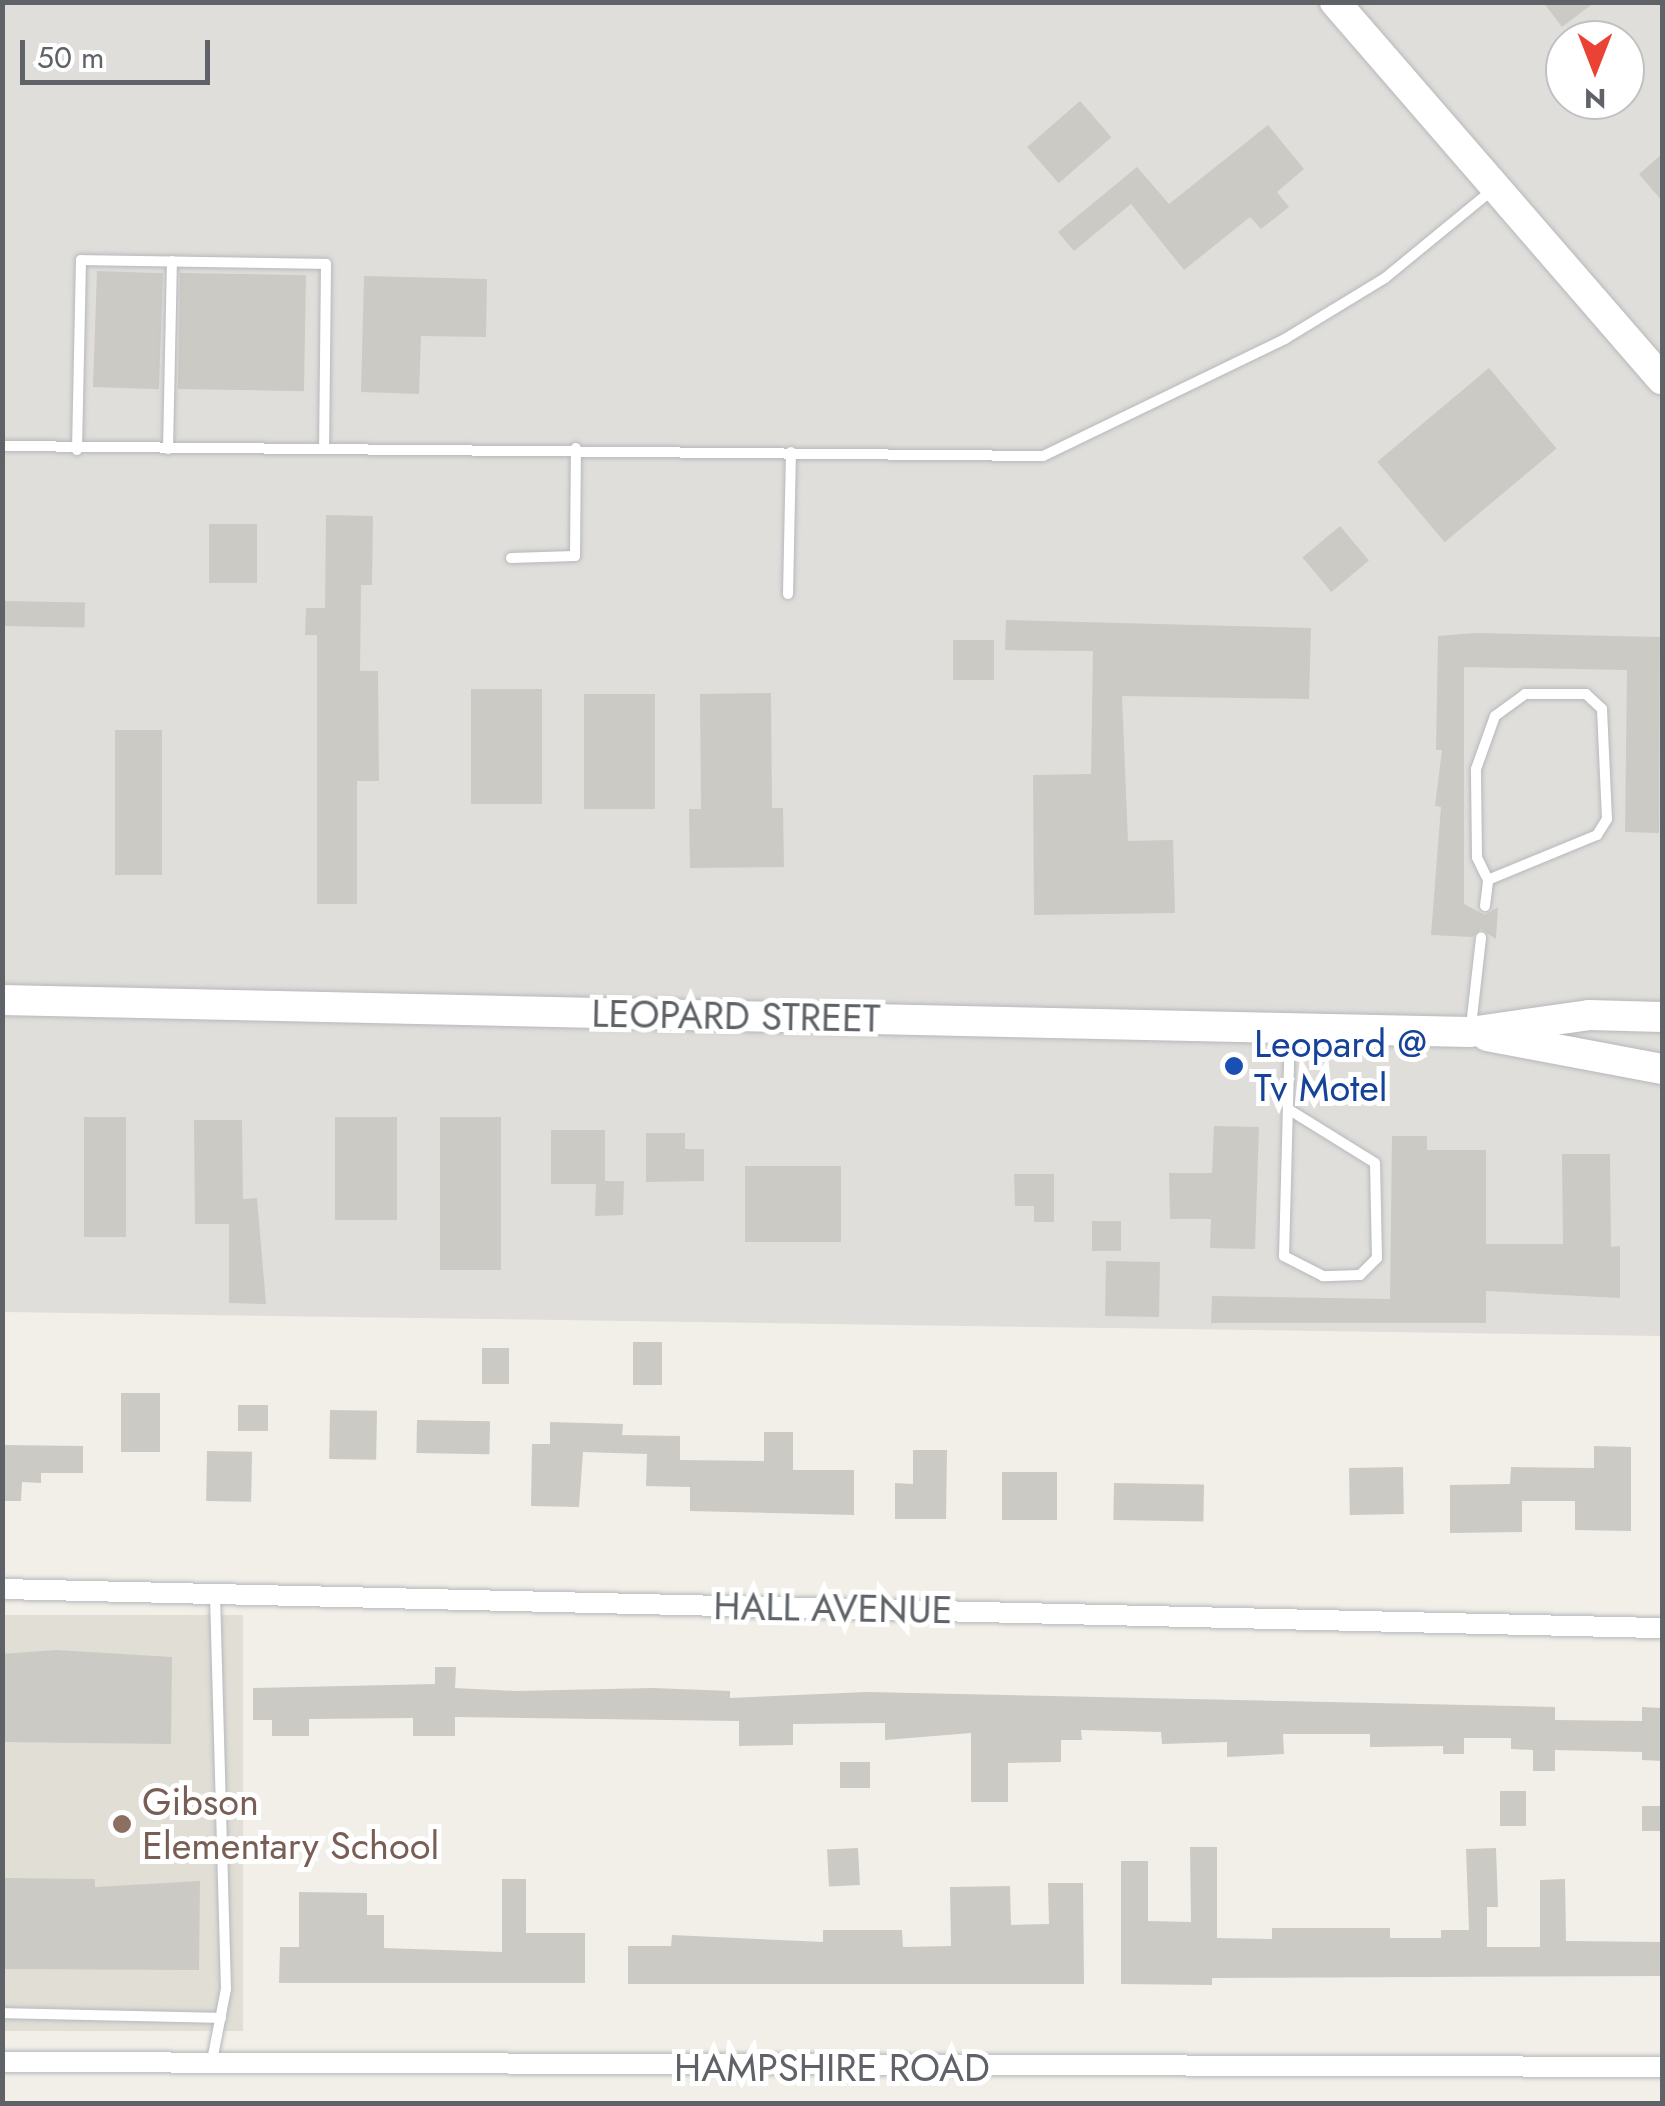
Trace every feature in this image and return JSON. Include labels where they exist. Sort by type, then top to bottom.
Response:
[{"type":"main road","points":[[1335,2],[1662,379]]},
{"type":"main road","name":"LEOPARD STREET","points":[[2,1000],[1470,1032],[1590,1015],[1662,1017]]},
{"type":"main road","name":"LEOPARD STREET","points":[[1470,1032],[1662,1069]]},
{"type":"street","name":"HALL AVENUE","points":[[2,1590],[1662,1628]]},
{"type":"street","name":"HAMPSHIRE ROAD","points":[[2,2062],[210,2067],[1662,2067]]},
{"type":"lane","points":[[2,446],[77,450],[324,446],[576,448],[1044,456],[1285,339],[1385,278],[1496,187]]},
{"type":"lane","points":[[77,450],[82,260],[326,264],[324,446]]},
{"type":"lane","points":[[168,449],[172,261]]},
{"type":"lane","points":[[511,558],[575,556],[576,448]]},
{"type":"lane","points":[[788,594],[791,452]]},
{"type":"lane","points":[[1485,906],[1488,880],[1476,857],[1476,769],[1495,716],[1525,694],[1586,694],[1602,709],[1607,819],[1597,834],[1488,880]]},
{"type":"lane","points":[[1470,1032],[1481,938]]},
{"type":"lane","points":[[1288,1109],[1375,1163],[1377,1258],[1360,1274],[1323,1276],[1284,1256],[1290,1028]]},
{"type":"lane","points":[[210,2067],[226,1990],[215,1594]]},
{"type":"lane","points":[[2,2013],[220,2018]]},
{"type":"shaded area","points":[[3,3],[1662,3],[1662,1336],[3,1312]]},
{"type":"shaded area","name":"Gibson Elementary School","points":[[3,1615],[243,1615],[243,2031],[3,2031]]},
{"type":"building","points":[[1543,2],[1595,2],[1571,20],[1557,20]]},
{"type":"building","points":[[1080,101],[1111,137],[1059,183],[1027,147]]},
{"type":"building","points":[[1268,125],[1304,169],[1277,192],[1289,207],[1261,229],[1250,217],[1184,270],[1131,204],[1074,251],[1058,232],[1137,167],[1169,204]]},
{"type":"building","points":[[1662,154],[1662,201],[1639,174]]},
{"type":"building","points":[[97,271],[163,273],[159,389],[93,387]]},
{"type":"building","points":[[180,273],[306,275],[304,391],[178,389]]},
{"type":"building","points":[[364,276],[487,279],[486,337],[421,336],[419,394],[361,392]]},
{"type":"building","points":[[1489,368],[1556,448],[1445,542],[1377,462]]},
{"type":"building","points":[[326,515],[373,516],[372,585],[361,585],[360,671],[378,671],[379,781],[357,781],[357,904],[317,904],[317,635],[305,635],[306,608],[325,608]]},
{"type":"building","points":[[209,524],[257,524],[257,583],[209,583]]},
{"type":"building","points":[[1340,526],[1369,560],[1331,592],[1302,557]]},
{"type":"building","points":[[2,601],[85,602],[85,627],[2,626]]},
{"type":"building","points":[[1006,620],[1311,628],[1309,699],[1122,696],[1128,841],[1173,840],[1175,913],[1034,915],[1033,775],[1091,774],[1093,651],[1005,650]]},
{"type":"building","points":[[1474,633],[1660,637],[1659,833],[1625,832],[1627,670],[1464,667],[1464,904],[1485,915],[1498,907],[1496,939],[1481,929],[1472,937],[1431,935],[1441,807],[1435,806],[1442,750],[1436,750],[1438,636]]},
{"type":"building","points":[[953,640],[994,640],[994,680],[953,680]]},
{"type":"building","points":[[471,689],[542,689],[542,804],[471,804]]},
{"type":"building","points":[[771,693],[772,808],[783,808],[784,867],[690,868],[689,809],[701,809],[700,694]]},
{"type":"building","points":[[584,694],[655,694],[655,809],[584,809]]},
{"type":"building","points":[[115,730],[162,730],[162,875],[115,875]]},
{"type":"building","points":[[84,1117],[126,1117],[126,1237],[84,1237]]},
{"type":"building","points":[[335,1117],[397,1117],[397,1220],[335,1220]]},
{"type":"building","points":[[440,1117],[501,1117],[501,1270],[440,1270]]},
{"type":"building","points":[[194,1120],[242,1120],[243,1199],[257,1198],[266,1304],[229,1303],[229,1224],[195,1224]]},
{"type":"building","points":[[1214,1126],[1259,1127],[1255,1249],[1210,1248],[1211,1219],[1170,1219],[1169,1173],[1212,1173]]},
{"type":"building","points":[[551,1130],[605,1130],[605,1181],[624,1181],[623,1215],[595,1216],[596,1184],[551,1184]]},
{"type":"building","points":[[646,1133],[685,1133],[685,1149],[704,1149],[704,1181],[646,1182]]},
{"type":"building","points":[[1392,1136],[1427,1136],[1427,1150],[1486,1150],[1486,1244],[1563,1244],[1562,1154],[1610,1154],[1611,1247],[1620,1246],[1620,1298],[1486,1291],[1486,1323],[1211,1323],[1212,1296],[1390,1299]]},
{"type":"building","points":[[745,1166],[841,1166],[841,1242],[745,1242]]},
{"type":"building","points":[[1014,1174],[1054,1174],[1054,1222],[1034,1222],[1034,1206],[1015,1206]]},
{"type":"building","points":[[1092,1221],[1121,1221],[1121,1251],[1092,1251]]},
{"type":"building","points":[[1106,1261],[1160,1262],[1159,1317],[1105,1316]]},
{"type":"building","points":[[633,1342],[662,1342],[662,1385],[633,1385]]},
{"type":"building","points":[[482,1348],[509,1348],[509,1384],[482,1384]]},
{"type":"building","points":[[121,1393],[160,1393],[160,1452],[121,1452]]},
{"type":"building","points":[[238,1405],[268,1405],[268,1431],[238,1431]]},
{"type":"building","points":[[330,1410],[377,1411],[376,1460],[329,1459]]},
{"type":"building","points":[[417,1420],[490,1421],[489,1454],[416,1453]]},
{"type":"building","points":[[550,1422],[623,1424],[622,1435],[680,1436],[680,1460],[764,1461],[764,1432],[793,1432],[793,1470],[854,1470],[854,1515],[690,1511],[690,1487],[646,1486],[647,1454],[583,1452],[579,1507],[531,1506],[532,1444],[550,1444]]},
{"type":"building","points":[[2,1445],[83,1446],[83,1473],[41,1473],[41,1483],[22,1482],[21,1501],[2,1501]]},
{"type":"building","points":[[1594,1446],[1631,1447],[1631,1531],[1575,1530],[1575,1501],[1522,1501],[1522,1532],[1450,1533],[1450,1485],[1510,1484],[1511,1467],[1594,1468]]},
{"type":"building","points":[[913,1450],[947,1450],[946,1519],[895,1519],[895,1483],[913,1484]]},
{"type":"building","points":[[207,1451],[252,1452],[251,1502],[206,1501]]},
{"type":"building","points":[[1403,1467],[1404,1514],[1350,1515],[1349,1468]]},
{"type":"building","points":[[1002,1472],[1057,1472],[1057,1520],[1002,1520]]},
{"type":"building","points":[[1114,1483],[1204,1485],[1203,1522],[1113,1520]]},
{"type":"building","points":[[56,1650],[172,1657],[171,1744],[2,1742],[2,1654]]},
{"type":"building","points":[[435,1667],[456,1667],[455,1688],[516,1691],[653,1688],[730,1691],[730,1698],[867,1692],[1555,1707],[1555,1720],[1642,1721],[1642,1707],[1662,1708],[1662,1761],[1642,1760],[1642,1752],[1555,1750],[1555,1771],[1533,1771],[1533,1750],[1511,1749],[1511,1738],[1464,1738],[1464,1754],[1443,1754],[1443,1746],[1370,1747],[1370,1734],[1283,1734],[1284,1754],[1227,1757],[1227,1742],[1162,1744],[1161,1732],[1081,1730],[1082,1740],[1061,1740],[1061,1762],[1008,1763],[1008,1802],[971,1802],[971,1733],[885,1740],[885,1723],[793,1724],[793,1745],[739,1746],[739,1721],[455,1717],[455,1736],[413,1736],[413,1718],[309,1719],[309,1736],[272,1736],[272,1720],[253,1720],[253,1688],[435,1684]]},
{"type":"building","points":[[840,1762],[870,1762],[870,1788],[840,1788]]},
{"type":"building","points":[[1500,1791],[1526,1791],[1526,1826],[1500,1826]]},
{"type":"building","points":[[1642,1806],[1662,1806],[1662,1831],[1642,1831]]},
{"type":"building","points":[[1190,1847],[1217,1847],[1217,1938],[1272,1939],[1272,1928],[1390,1928],[1390,1938],[1441,1938],[1441,1930],[1469,1930],[1466,1849],[1496,1848],[1498,1907],[1487,1907],[1487,1947],[1540,1947],[1540,1880],[1565,1879],[1566,1941],[1662,1942],[1662,1976],[1212,1978],[1212,1985],[1121,1984],[1121,1861],[1148,1861],[1148,1921],[1191,1922]]},
{"type":"building","points":[[858,1848],[860,1885],[829,1887],[827,1850]]},
{"type":"building","points":[[2,1878],[95,1879],[95,1887],[200,1881],[199,1970],[2,1969]]},
{"type":"building","points":[[502,1879],[526,1879],[526,1933],[585,1933],[585,1983],[279,1983],[280,1947],[299,1947],[299,1892],[367,1893],[367,1915],[384,1915],[384,1948],[502,1952]]},
{"type":"building","points":[[1048,1883],[1083,1883],[1084,1984],[628,1984],[628,1946],[671,1946],[672,1935],[823,1942],[823,1930],[902,1930],[903,1947],[951,1946],[950,1887],[1010,1886],[1011,1925],[1049,1924]]},
{"type":"place","name":"Leopard @ Tv Motel","points":[[1234,1066]]},
{"type":"place","name":"Gibson Elementary School","points":[[122,1824]]}]
